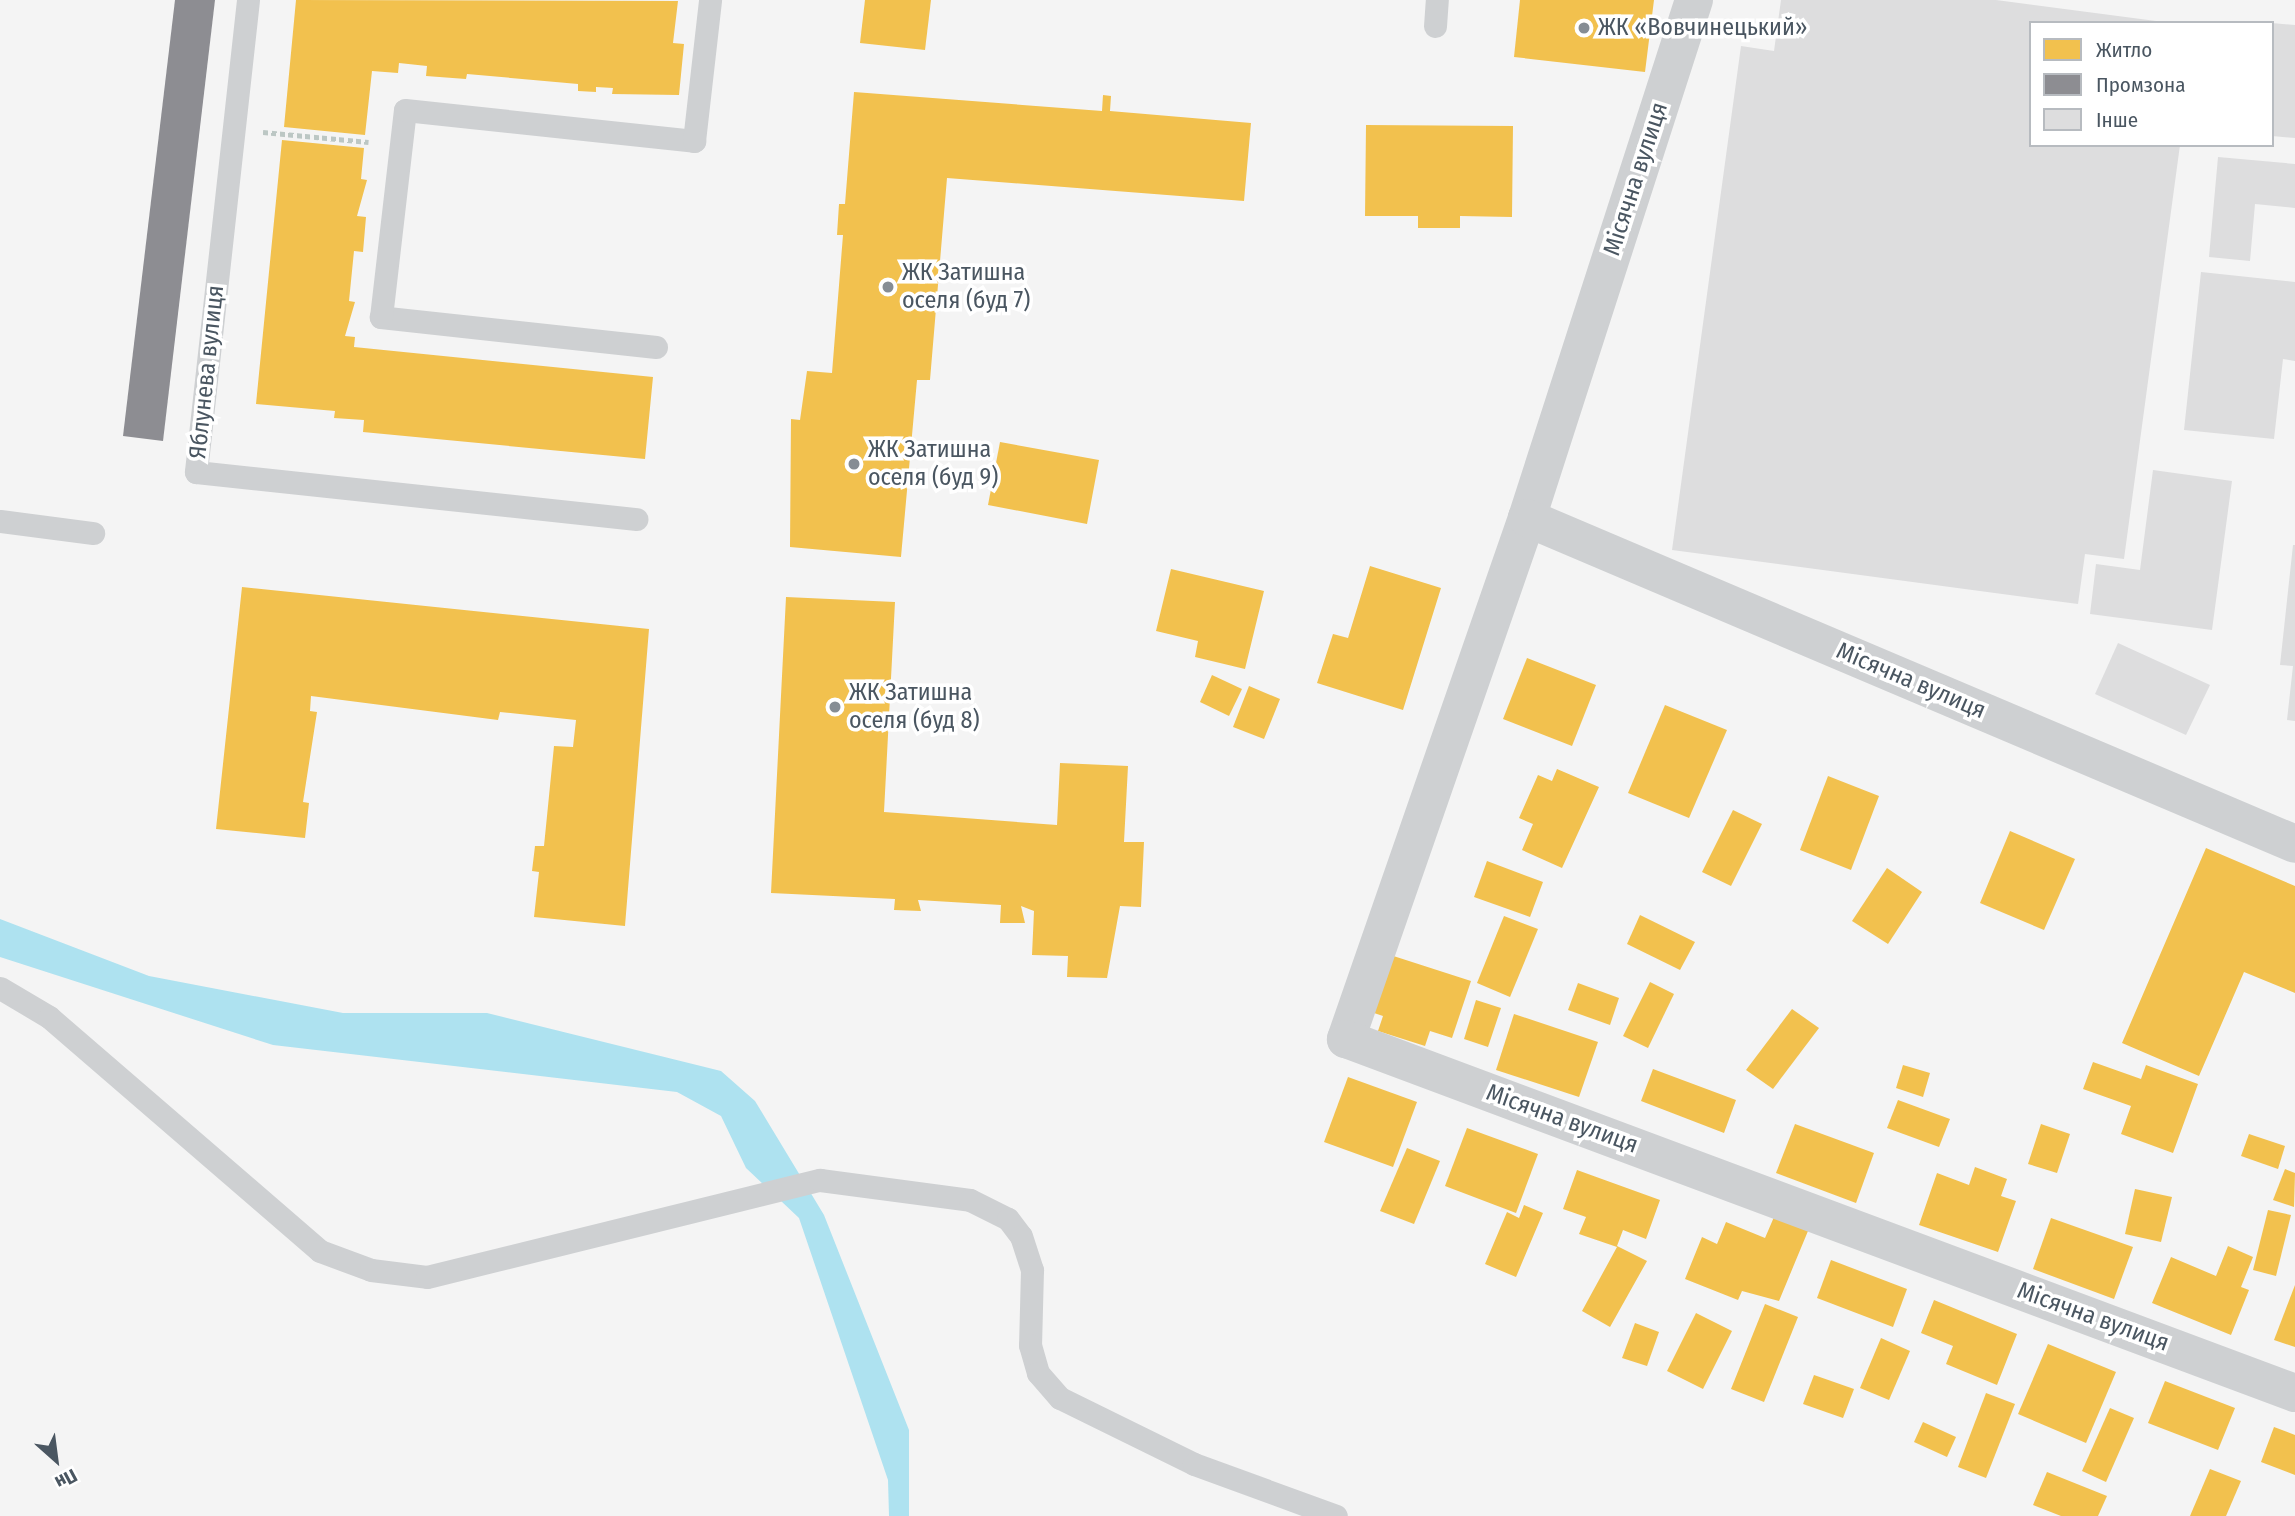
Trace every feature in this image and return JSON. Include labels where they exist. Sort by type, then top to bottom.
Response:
[{"type":"street","name":"Місячна вулиця","points":[[1694,0],[1527,518],[1346,1039],[2295,1393]]},
{"type":"street","name":"Місячна вулиця","points":[[1527,518],[2295,844]]},
{"type":"lane","name":"Яблунева вулиця","points":[[248,0],[196,472],[636,519]]},
{"type":"lane","points":[[656,347],[382,317],[405,110],[694,141],[709,0]]},
{"type":"lane","points":[[1435,26],[1437,0]]},
{"type":"lane","points":[[0,521],[93,533]]},
{"type":"lane","points":[[0,988],[48,1017],[320,1251],[371,1270],[427,1278],[764,1198],[820,1180],[970,1200],[1008,1219],[1032,1270],[1030,1345],[1038,1373],[1060,1398],[1194,1464],[1336,1516]]},
{"type":"path","points":[[234,129],[401,145]]},
{"type":"water","points":[[0,919],[149,976],[343,1013],[487,1013],[721,1071],[755,1101],[824,1215],[909,1430],[909,1516],[889,1516],[888,1480],[799,1218],[746,1168],[721,1116],[677,1092],[273,1045],[0,957]]},
{"type":"building: Житло","points":[[296,0],[678,1],[673,43],[684,44],[679,95],[612,94],[613,88],[596,87],[596,92],[578,91],[578,84],[467,74],[466,79],[426,76],[427,66],[399,63],[398,73],[372,71],[365,135],[284,127]]},
{"type":"building: Житло","points":[[865,0],[931,0],[925,50],[860,43]]},
{"type":"building: Житло","name":"ЖК «Вовчинецький»","points":[[1520,0],[1654,0],[1645,72],[1514,57]]},
{"type":"building: Житло","name":"ЖК Затишна оселя (буд 7)","points":[[854,92],[1102,111],[1103,95],[1111,96],[1110,111],[1251,123],[1244,201],[947,178],[930,380],[917,380],[901,557],[790,547],[791,419],[800,420],[807,371],[832,373],[843,235],[837,235],[839,204],[845,204]]},
{"type":"building: Житло","points":[[1366,125],[1513,126],[1512,217],[1460,216],[1460,228],[1418,228],[1418,216],[1365,216]]},
{"type":"building: Житло","points":[[282,140],[364,148],[361,179],[367,180],[357,216],[366,217],[363,252],[354,251],[349,301],[355,302],[345,336],[355,337],[354,347],[653,377],[645,459],[363,432],[364,420],[334,418],[335,411],[256,404]]},
{"type":"building: Житло","points":[[1000,442],[1099,460],[1087,524],[988,505]]},
{"type":"building: Житло","points":[[1370,566],[1441,588],[1403,710],[1317,683],[1333,634],[1348,638]]},
{"type":"building: Житло","points":[[1171,569],[1264,591],[1245,669],[1195,657],[1198,641],[1156,631]]},
{"type":"building: Житло","points":[[242,587],[649,629],[625,926],[534,917],[539,872],[532,871],[535,846],[544,846],[554,746],[573,747],[576,720],[500,712],[498,720],[311,696],[310,711],[317,712],[303,802],[309,803],[305,838],[216,829]]},
{"type":"building: Житло","name":"ЖК Затишна оселя (буд 8)","points":[[786,597],[895,602],[884,812],[1057,825],[1060,763],[1128,766],[1124,842],[1144,842],[1141,907],[1120,906],[1107,978],[1067,977],[1068,956],[1032,955],[1034,911],[1021,906],[1025,923],[1000,923],[1001,905],[918,900],[921,911],[894,910],[895,899],[771,893]]},
{"type":"building: Житло","points":[[1527,658],[1596,685],[1572,746],[1503,719]]},
{"type":"building: Житло","points":[[1212,675],[1242,689],[1229,716],[1200,702]]},
{"type":"building: Житло","points":[[1249,686],[1280,699],[1264,739],[1233,727]]},
{"type":"building: Житло","points":[[1665,705],[1727,730],[1689,818],[1628,793]]},
{"type":"building: Житло","points":[[1557,769],[1599,787],[1562,868],[1522,850],[1533,824],[1519,818],[1538,775],[1552,781]]},
{"type":"building: Житло","points":[[1828,776],[1879,796],[1851,870],[1800,850]]},
{"type":"building: Житло","points":[[1733,810],[1762,824],[1731,886],[1702,872]]},
{"type":"building: Житло","points":[[2010,831],[2075,859],[2044,930],[1980,903]]},
{"type":"building: Житло","points":[[2206,848],[2295,886],[2295,993],[2244,972],[2199,1076],[2122,1043]]},
{"type":"building: Житло","points":[[1487,861],[1543,882],[1530,917],[1474,897]]},
{"type":"building: Житло","points":[[1887,868],[1922,892],[1888,944],[1852,921]]},
{"type":"building: Житло","points":[[1640,915],[1695,942],[1680,970],[1627,944]]},
{"type":"building: Житло","points":[[1504,916],[1538,929],[1510,997],[1477,983]]},
{"type":"building: Житло","points":[[1381,952],[1471,981],[1452,1038],[1430,1031],[1425,1046],[1378,1031],[1383,1016],[1362,1009]]},
{"type":"building: Житло","points":[[1650,982],[1674,994],[1648,1048],[1623,1036]]},
{"type":"building: Житло","points":[[1578,983],[1619,998],[1610,1025],[1568,1010]]},
{"type":"building: Житло","points":[[1476,1000],[1501,1008],[1488,1047],[1464,1039]]},
{"type":"building: Житло","points":[[1792,1009],[1819,1028],[1773,1089],[1746,1070]]},
{"type":"building: Житло","points":[[1514,1014],[1598,1042],[1579,1097],[1496,1070]]},
{"type":"building: Житло","points":[[2093,1062],[2141,1079],[2146,1065],[2198,1084],[2173,1153],[2121,1134],[2131,1106],[2083,1089]]},
{"type":"building: Житло","points":[[1903,1065],[1930,1073],[1923,1097],[1896,1088]]},
{"type":"building: Житло","points":[[1653,1069],[1736,1100],[1724,1133],[1641,1101]]},
{"type":"building: Житло","points":[[1348,1077],[1417,1102],[1393,1167],[1324,1142]]},
{"type":"building: Житло","points":[[1898,1100],[1950,1119],[1939,1147],[1887,1128]]},
{"type":"building: Житло","points":[[1795,1124],[1874,1153],[1856,1203],[1776,1173]]},
{"type":"building: Житло","points":[[2041,1124],[2070,1134],[2057,1173],[2028,1164]]},
{"type":"building: Житло","points":[[1467,1128],[1538,1154],[1516,1213],[1445,1186]]},
{"type":"building: Житло","points":[[2249,1134],[2285,1146],[2278,1169],[2241,1156]]},
{"type":"building: Житло","points":[[1407,1148],[1440,1161],[1414,1224],[1380,1211]]},
{"type":"building: Житло","points":[[1975,1167],[2007,1179],[2001,1196],[2016,1201],[1998,1252],[1919,1225],[1937,1173],[1969,1185]]},
{"type":"building: Житло","points":[[2285,1169],[2295,1173],[2294,1207],[2273,1200]]},
{"type":"building: Житло","points":[[1577,1170],[1660,1200],[1646,1239],[1623,1230],[1617,1246],[1647,1261],[1610,1327],[1582,1311],[1617,1247],[1579,1234],[1586,1217],[1563,1209]]},
{"type":"building: Житло","points":[[2135,1189],[2172,1197],[2161,1242],[2125,1234]]},
{"type":"building: Житло","points":[[1524,1205],[1543,1213],[1516,1277],[1485,1264],[1507,1212],[1519,1218]]},
{"type":"building: Житло","points":[[2268,1210],[2291,1215],[2276,1276],[2253,1270]]},
{"type":"building: Житло","points":[[1774,1217],[1808,1231],[1779,1301],[1742,1291],[1738,1300],[1685,1279],[1702,1237],[1717,1244],[1726,1222],[1765,1238]]},
{"type":"building: Житло","points":[[2051,1218],[2133,1247],[2114,1299],[2033,1269]]},
{"type":"building: Житло","points":[[2228,1246],[2253,1257],[2241,1287],[2249,1290],[2231,1335],[2152,1303],[2171,1257],[2216,1276]]},
{"type":"building: Житло","points":[[1831,1260],[1907,1289],[1893,1327],[1817,1298]]},
{"type":"building: Житло","points":[[2295,1285],[2295,1347],[2274,1340]]},
{"type":"building: Житло","points":[[1934,1300],[2017,1334],[1997,1385],[1946,1364],[1953,1346],[1921,1333]]},
{"type":"building: Житло","points":[[1765,1304],[1798,1317],[1764,1402],[1731,1389]]},
{"type":"building: Житло","points":[[1696,1313],[1732,1331],[1703,1389],[1667,1371]]},
{"type":"building: Житло","points":[[1635,1323],[1659,1332],[1647,1366],[1622,1358]]},
{"type":"building: Житло","points":[[1881,1338],[1910,1351],[1889,1400],[1860,1388]]},
{"type":"building: Житло","points":[[2048,1344],[2116,1372],[2086,1443],[2018,1414]]},
{"type":"building: Житло","points":[[1814,1375],[1854,1389],[1843,1418],[1803,1404]]},
{"type":"building: Житло","points":[[2165,1381],[2235,1408],[2218,1450],[2148,1423]]},
{"type":"building: Житло","points":[[1986,1393],[2015,1404],[1986,1478],[1958,1467]]},
{"type":"building: Житло","points":[[2110,1408],[2134,1418],[2106,1482],[2082,1471]]},
{"type":"building: Житло","points":[[1923,1422],[1956,1437],[1947,1457],[1914,1442]]},
{"type":"building: Житло","points":[[2274,1427],[2295,1435],[2295,1475],[2261,1462]]},
{"type":"building: Житло","points":[[2210,1469],[2241,1481],[2226,1516],[2190,1516]]},
{"type":"building: Житло","points":[[2047,1472],[2107,1496],[2098,1516],[2061,1516],[2033,1505]]},
{"type":"building: Промзона","points":[[175,0],[215,0],[163,441],[123,436]]},
{"type":"building: Інше","points":[[1781,0],[1996,0],[2156,21],[2029,21],[2029,147],[2180,147],[2124,559],[2085,554],[2078,604],[1672,550],[1741,46],[1774,51]]},
{"type":"building: Інше","points":[[2274,23],[2295,25],[2295,138],[2274,136]]},
{"type":"building: Інше","points":[[2218,157],[2295,164],[2295,208],[2255,204],[2250,261],[2209,257]]},
{"type":"building: Інше","points":[[2201,272],[2295,282],[2295,361],[2283,359],[2274,439],[2184,430]]},
{"type":"building: Інше","points":[[2153,470],[2232,481],[2212,630],[2090,614],[2096,564],[2140,570]]},
{"type":"building: Інше","points":[[2293,545],[2295,721],[2287,720],[2293,666],[2280,665]]},
{"type":"building: Інше","points":[[2118,643],[2210,685],[2186,735],[2095,694]]},
{"type":"place","name":"ЖК «Вовчинецький»","points":[[1584,28]]},
{"type":"place","name":"ЖК Затишна оселя (буд 7)","points":[[888,287]]},
{"type":"place","name":"ЖК Затишна оселя (буд 9)","points":[[854,464]]},
{"type":"place","name":"ЖК Затишна оселя (буд 8)","points":[[835,707]]}]
